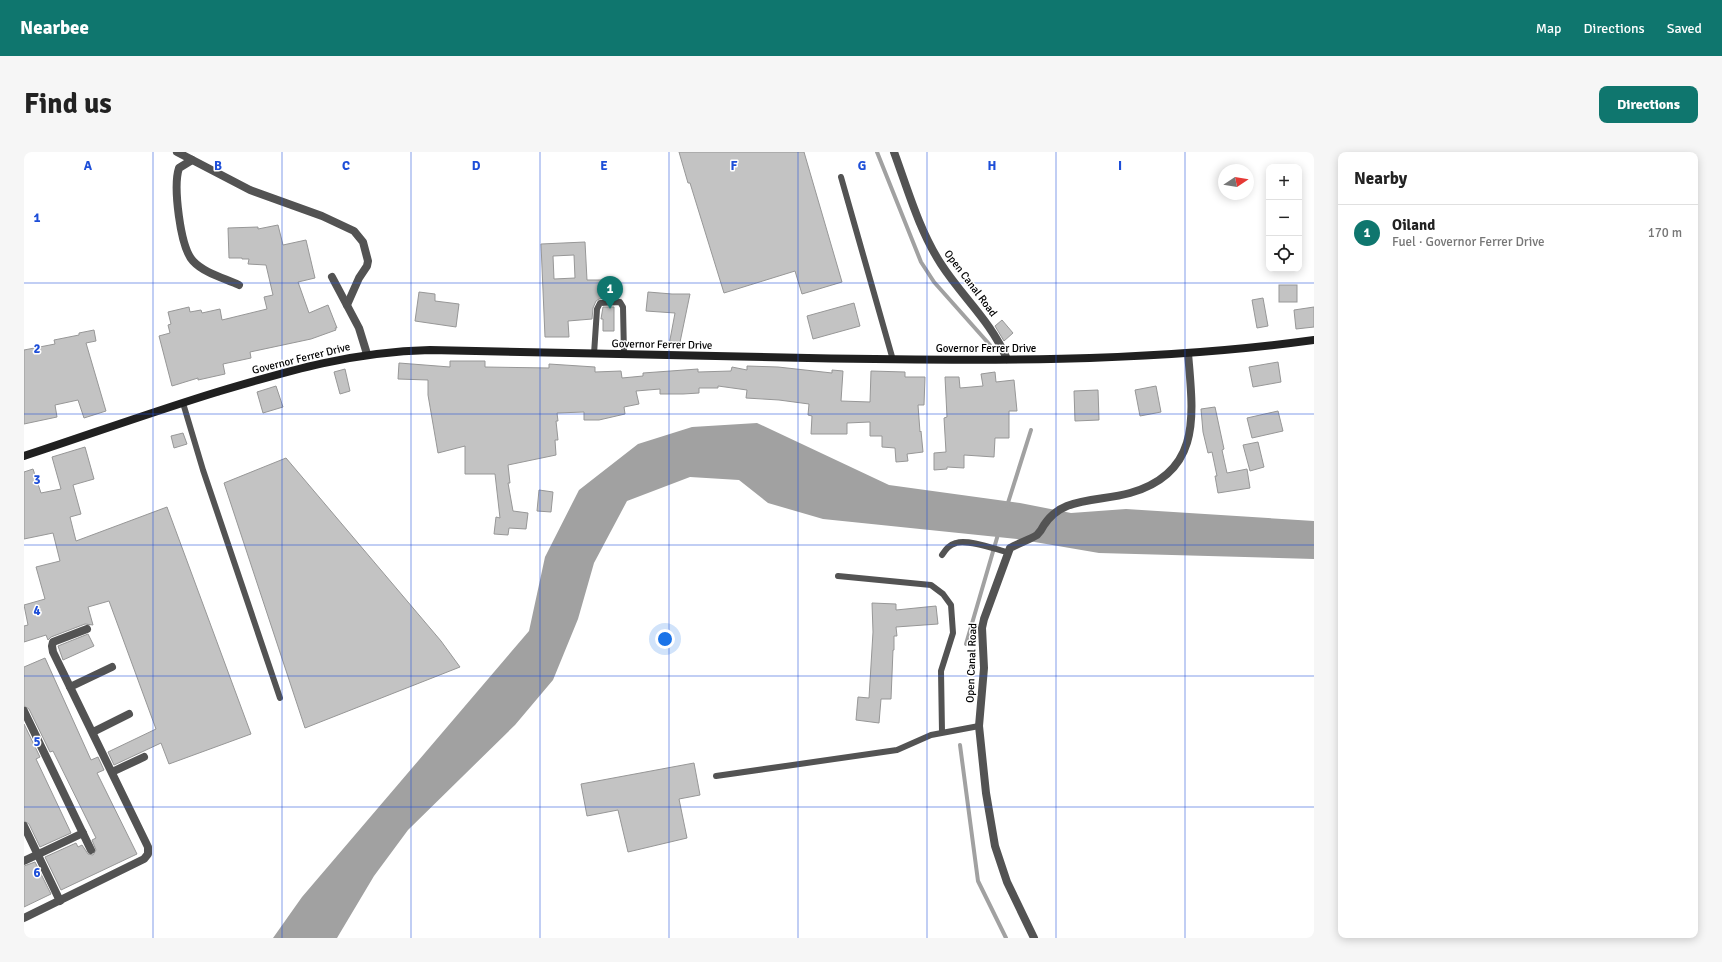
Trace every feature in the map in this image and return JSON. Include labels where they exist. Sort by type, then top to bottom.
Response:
[{"type":"main road","name":"Governor Ferrer Drive","points":[[24,456],[285,371],[317,363],[367,354],[400,351],[430,350],[893,360],[1014,360],[1188,353],[1314,340]]},
{"type":"street","points":[[177,152],[250,190],[322,216],[354,231],[363,242],[368,261],[367,266],[347,305]]},
{"type":"street","name":"Open Canal Road","points":[[894,152],[920,224],[930,247],[942,266],[988,324],[1001,345],[1007,359]]},
{"type":"street","points":[[192,160],[179,168],[176,183],[177,200],[186,251],[192,261],[203,270],[239,285]]},
{"type":"street","points":[[332,277],[361,334],[367,354]]},
{"type":"street","points":[[1007,552],[1010,548],[1036,536],[1051,516],[1061,508],[1073,504],[1119,496],[1144,488],[1160,480],[1170,472],[1178,462],[1188,442],[1190,432],[1191,391],[1188,353]]},
{"type":"street","name":"Open Canal Road","points":[[1007,552],[982,628],[984,668],[979,726],[984,778],[995,846],[1006,882],[1034,938]]},
{"type":"street","points":[[24,918],[144,859],[148,854],[148,847],[53,652],[53,642],[87,629]]},
{"type":"street","points":[[70,687],[112,667]]},
{"type":"street","points":[[24,711],[91,850]]},
{"type":"street","points":[[93,732],[129,714]]},
{"type":"street","points":[[112,772],[144,757]]},
{"type":"street","points":[[24,826],[60,901]]},
{"type":"street","points":[[24,861],[83,833]]},
{"type":"lane","points":[[841,177],[893,360]]},
{"type":"lane","points":[[594,354],[597,309],[600,303],[620,302],[623,307],[624,354]]},
{"type":"lane","points":[[183,403],[203,470],[280,698]]},
{"type":"lane","points":[[942,555],[949,546],[958,542],[968,542],[1007,552]]},
{"type":"lane","points":[[838,576],[930,585],[943,594],[951,605],[953,633],[941,671],[942,732]]},
{"type":"lane","points":[[716,776],[897,750],[931,735],[979,726]]},
{"type":"shaded area","points":[[757,423],[889,485],[1020,503],[1071,513],[1126,509],[1314,521],[1314,559],[1099,553],[1017,539],[823,519],[768,503],[739,480],[690,477],[627,501],[594,563],[578,619],[553,680],[515,725],[408,830],[374,876],[337,938],[273,938],[302,897],[529,631],[545,557],[579,490],[638,444],[692,427]]},
{"type":"building","points":[[679,152],[804,152],[842,282],[802,294],[795,271],[724,293]]},
{"type":"building","points":[[278,225],[283,245],[306,240],[315,278],[298,282],[309,313],[328,305],[337,328],[335,328],[336,330],[311,339],[250,352],[251,358],[223,364],[225,374],[198,380],[198,378],[172,386],[159,336],[170,333],[168,325],[171,324],[168,312],[189,307],[190,312],[201,310],[202,313],[220,309],[222,320],[267,309],[264,297],[273,295],[266,265],[248,264],[249,259],[229,258],[228,228],[258,227],[258,229]]},
{"type":"building","points":[[585,242],[587,280],[605,280],[605,298],[596,301],[593,308],[592,319],[568,321],[569,337],[545,337],[541,244]],"holes":[[[574,255],[575,278],[554,279],[553,256]]]},
{"type":"building","points":[[1279,285],[1297,285],[1297,302],[1279,302]]},
{"type":"building","points":[[419,292],[435,294],[435,301],[459,304],[456,327],[415,321]]},
{"type":"building","points":[[648,292],[690,294],[679,347],[669,345],[675,313],[646,311]]},
{"type":"building","points":[[1263,298],[1268,326],[1257,328],[1252,300]]},
{"type":"building","points":[[854,303],[860,326],[813,339],[807,316]]},
{"type":"building","points":[[603,307],[614,307],[614,331],[603,331],[603,319],[601,319]]},
{"type":"building","points":[[1314,307],[1314,327],[1296,329],[1294,310]]},
{"type":"building","points":[[1002,320],[1013,333],[1004,341],[995,326]]},
{"type":"building","points":[[94,330],[96,341],[86,343],[106,411],[84,418],[78,400],[55,405],[57,417],[24,424],[24,350],[55,344],[54,340],[79,335],[79,333]]},
{"type":"building","points":[[450,361],[485,361],[485,367],[549,368],[549,364],[595,367],[595,372],[621,371],[622,378],[643,376],[643,373],[698,369],[698,372],[731,371],[732,367],[747,370],[747,366],[778,367],[832,373],[832,370],[843,371],[841,401],[870,402],[871,371],[905,372],[905,377],[925,377],[924,405],[918,405],[923,452],[907,454],[908,461],[896,462],[895,448],[882,447],[882,436],[870,436],[870,422],[847,423],[847,434],[811,434],[812,416],[808,415],[809,404],[746,398],[747,390],[718,386],[718,388],[699,388],[699,393],[683,394],[660,394],[660,389],[636,391],[639,404],[624,407],[625,414],[599,420],[584,420],[584,412],[557,413],[558,421],[556,421],[558,440],[555,440],[556,455],[508,465],[510,483],[508,483],[513,511],[528,513],[526,529],[509,528],[508,535],[494,534],[496,517],[500,518],[495,474],[465,474],[465,446],[438,453],[428,395],[428,380],[398,379],[399,363],[450,367]]},
{"type":"building","points":[[1278,362],[1281,382],[1253,387],[1249,367]]},
{"type":"building","points":[[345,369],[350,391],[340,394],[334,372]]},
{"type":"building","points":[[995,372],[996,382],[1014,380],[1017,411],[1009,411],[1009,438],[995,438],[994,457],[964,455],[964,468],[947,467],[947,469],[934,470],[934,453],[946,452],[944,418],[947,417],[945,377],[959,377],[960,388],[983,386],[981,374]]},
{"type":"building","points":[[276,386],[283,407],[263,413],[257,392]]},
{"type":"building","points":[[1156,386],[1161,412],[1140,416],[1135,390]]},
{"type":"building","points":[[1098,390],[1099,420],[1075,421],[1074,391]]},
{"type":"building","points":[[1215,407],[1224,449],[1222,450],[1227,473],[1247,469],[1250,488],[1218,493],[1215,476],[1217,476],[1212,452],[1208,453],[1203,432],[1201,409]]},
{"type":"building","points":[[1278,411],[1283,431],[1252,438],[1247,418]]},
{"type":"building","points":[[183,433],[187,444],[174,448],[171,436]]},
{"type":"building","points":[[1258,442],[1264,467],[1250,471],[1243,445]]},
{"type":"building","points":[[85,447],[94,479],[73,485],[81,514],[70,517],[76,541],[167,507],[251,734],[169,764],[161,743],[114,765],[108,752],[156,729],[109,601],[88,607],[93,625],[85,624],[51,637],[48,640],[46,635],[24,642],[24,626],[28,625],[24,605],[45,599],[36,567],[60,561],[53,533],[24,539],[24,472],[33,469],[41,493],[61,489],[52,457]]},
{"type":"building","points":[[286,458],[441,641],[460,667],[305,728],[224,483]]},
{"type":"building","points":[[539,490],[553,492],[551,512],[537,511]]},
{"type":"building","points":[[872,603],[896,604],[896,610],[936,606],[938,624],[896,627],[897,636],[894,636],[891,699],[881,699],[879,723],[856,720],[858,697],[869,698],[873,632]]},
{"type":"building","points":[[88,634],[94,646],[63,660],[58,646]]},
{"type":"building","points":[[45,658],[91,760],[98,757],[104,770],[97,773],[137,854],[61,890],[45,857],[76,843],[78,847],[82,845],[88,854],[93,855],[96,850],[92,840],[96,838],[53,751],[50,752],[29,709],[24,706],[24,667]]},
{"type":"building","points":[[24,724],[40,757],[36,759],[71,833],[40,847],[29,824],[24,821]]},
{"type":"building","points":[[694,763],[700,795],[679,799],[687,838],[628,852],[618,810],[587,816],[581,784]]},
{"type":"building","points":[[35,862],[51,894],[24,907],[24,866]]},
{"type":"waterway","points":[[877,152],[921,262],[934,282],[990,345]]},
{"type":"waterway","points":[[1007,506],[1031,430]]},
{"type":"waterway","points":[[966,644],[999,531]]},
{"type":"waterway","points":[[960,745],[978,881],[1006,938]]},
{"type":"place","name":"Oiland","points":[[610,309]]}]
